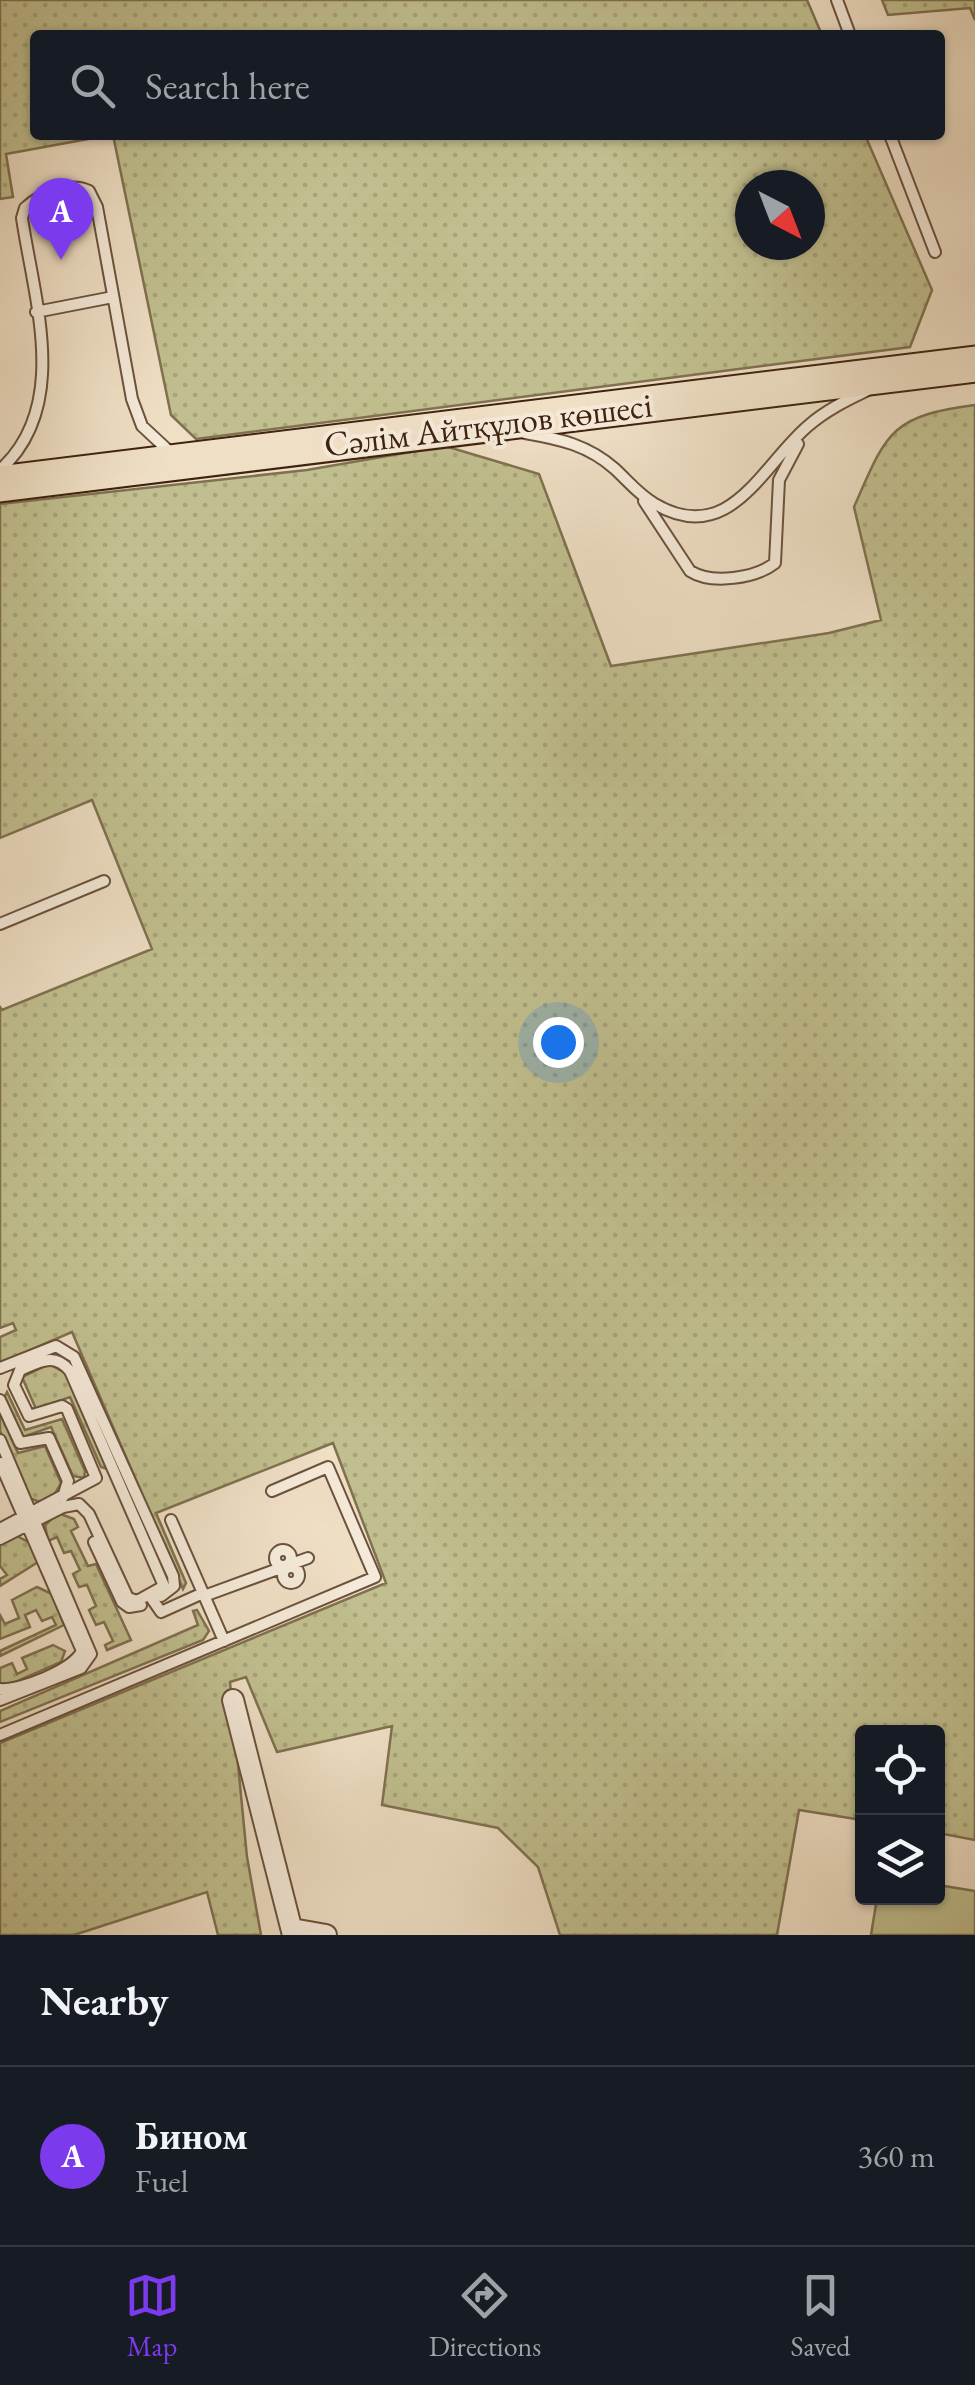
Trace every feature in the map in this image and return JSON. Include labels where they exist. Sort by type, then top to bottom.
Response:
[{"type":"highway","name":"Сәлім Айтқұлов көшесі","points":[[0,484],[975,364]]},
{"type":"street","points":[[234,1700],[293,1932],[326,1935]]},
{"type":"lane","points":[[837,0],[848,30]]},
{"type":"lane","points":[[892,140],[936,252]]},
{"type":"lane","points":[[0,470],[24,444],[40,401],[44,367],[22,218],[25,208],[41,196],[70,187],[88,191],[97,207],[132,399],[142,426],[164,450],[196,460]]},
{"type":"lane","points":[[36,312],[113,296]]},
{"type":"lane","points":[[480,425],[570,441],[594,452],[637,492],[672,513],[694,516],[724,510],[749,494],[787,446],[837,405],[929,370]]},
{"type":"lane","points":[[637,492],[690,571],[699,577],[737,576],[769,568],[776,556],[776,498],[785,464],[803,438],[837,405]]},
{"type":"lane","points":[[0,924],[104,880]]},
{"type":"lane","points":[[0,1368],[56,1346],[74,1356],[173,1576],[172,1589],[132,1608],[122,1602],[83,1518],[63,1502]]},
{"type":"lane","points":[[0,1539],[92,1483],[96,1472],[65,1406],[33,1417],[26,1414],[14,1378],[20,1370],[47,1359],[60,1360],[70,1371],[164,1578],[162,1589],[151,1598]]},
{"type":"lane","points":[[0,1400],[20,1443],[49,1438],[68,1480],[63,1502]]},
{"type":"lane","points":[[0,1440],[82,1651],[74,1663],[12,1689],[0,1689]]},
{"type":"lane","points":[[0,1463],[91,1654],[81,1668],[0,1700]]},
{"type":"lane","points":[[0,1734],[376,1577],[328,1467],[272,1491]]},
{"type":"lane","points":[[0,1474],[10,1485]]},
{"type":"lane","points":[[0,1529],[30,1519]]},
{"type":"lane","points":[[171,1520],[224,1640]]},
{"type":"lane","points":[[151,1598],[160,1612],[308,1558]]},
{"type":"shaded area","points":[[0,0],[807,0],[820,30],[30,30],[30,140],[83,140],[6,154],[13,197],[0,199]]},
{"type":"shaded area","points":[[882,0],[975,0],[975,20],[970,8],[888,15]]},
{"type":"shaded area","points":[[114,140],[867,140],[932,290],[910,347],[196,439],[171,415]]},
{"type":"shaded area","points":[[975,405],[975,1840],[945,1834],[945,1725],[855,1725],[855,1819],[799,1810],[777,1935],[560,1935],[538,1867],[498,1828],[382,1805],[392,1726],[277,1752],[246,1677],[230,1682],[247,1857],[261,1935],[218,1935],[207,1892],[74,1935],[0,1935],[0,1743],[386,1583],[333,1443],[156,1513],[186,1583],[183,1589],[72,1332],[0,1363],[0,1337],[16,1330],[13,1323],[0,1328],[0,1007],[2,1010],[152,949],[92,800],[0,838],[0,504],[307,470],[445,446],[539,474],[611,666],[829,633],[881,620],[854,507],[875,461],[895,432],[908,422],[947,409]]},
{"type":"shaded area","points":[[49,1364],[67,1374],[107,1469],[101,1467],[70,1397],[36,1409],[22,1377]]},
{"type":"shaded area","points":[[7,1392],[25,1430],[62,1419],[85,1471],[84,1478],[73,1476],[51,1427],[23,1437],[4,1398]]},
{"type":"shaded area","points":[[0,1413],[18,1453],[45,1446],[61,1483],[53,1497],[43,1503],[29,1498],[0,1431]]},
{"type":"shaded area","points":[[58,1513],[74,1519],[78,1527],[71,1531],[88,1566],[96,1564],[131,1640],[107,1650],[105,1645],[113,1641],[104,1622],[96,1625],[89,1610],[96,1606],[87,1585],[79,1587],[73,1574],[80,1570],[71,1551],[64,1553],[57,1537],[48,1541],[45,1525]]},
{"type":"shaded area","points":[[17,1536],[30,1543],[38,1562],[0,1586],[0,1579],[7,1575],[0,1566],[0,1544]]},
{"type":"shaded area","points":[[37,1587],[52,1594],[64,1625],[0,1656],[0,1651],[56,1625],[52,1617],[42,1621],[36,1610],[25,1615],[30,1627],[0,1639],[0,1615],[5,1624],[19,1618],[12,1600]]},
{"type":"shaded area","points":[[197,1610],[209,1631],[203,1640],[0,1722],[0,1711],[198,1625],[193,1611]]},
{"type":"shaded area","points":[[53,1645],[65,1651],[61,1662],[11,1684],[0,1683],[0,1668],[12,1663],[17,1674],[27,1669],[22,1658]]},
{"type":"shaded area","points":[[945,1886],[975,1891],[975,1935],[871,1935],[876,1905],[945,1905]]},
{"type":"place","name":"Бином","points":[[61,260]]}]
